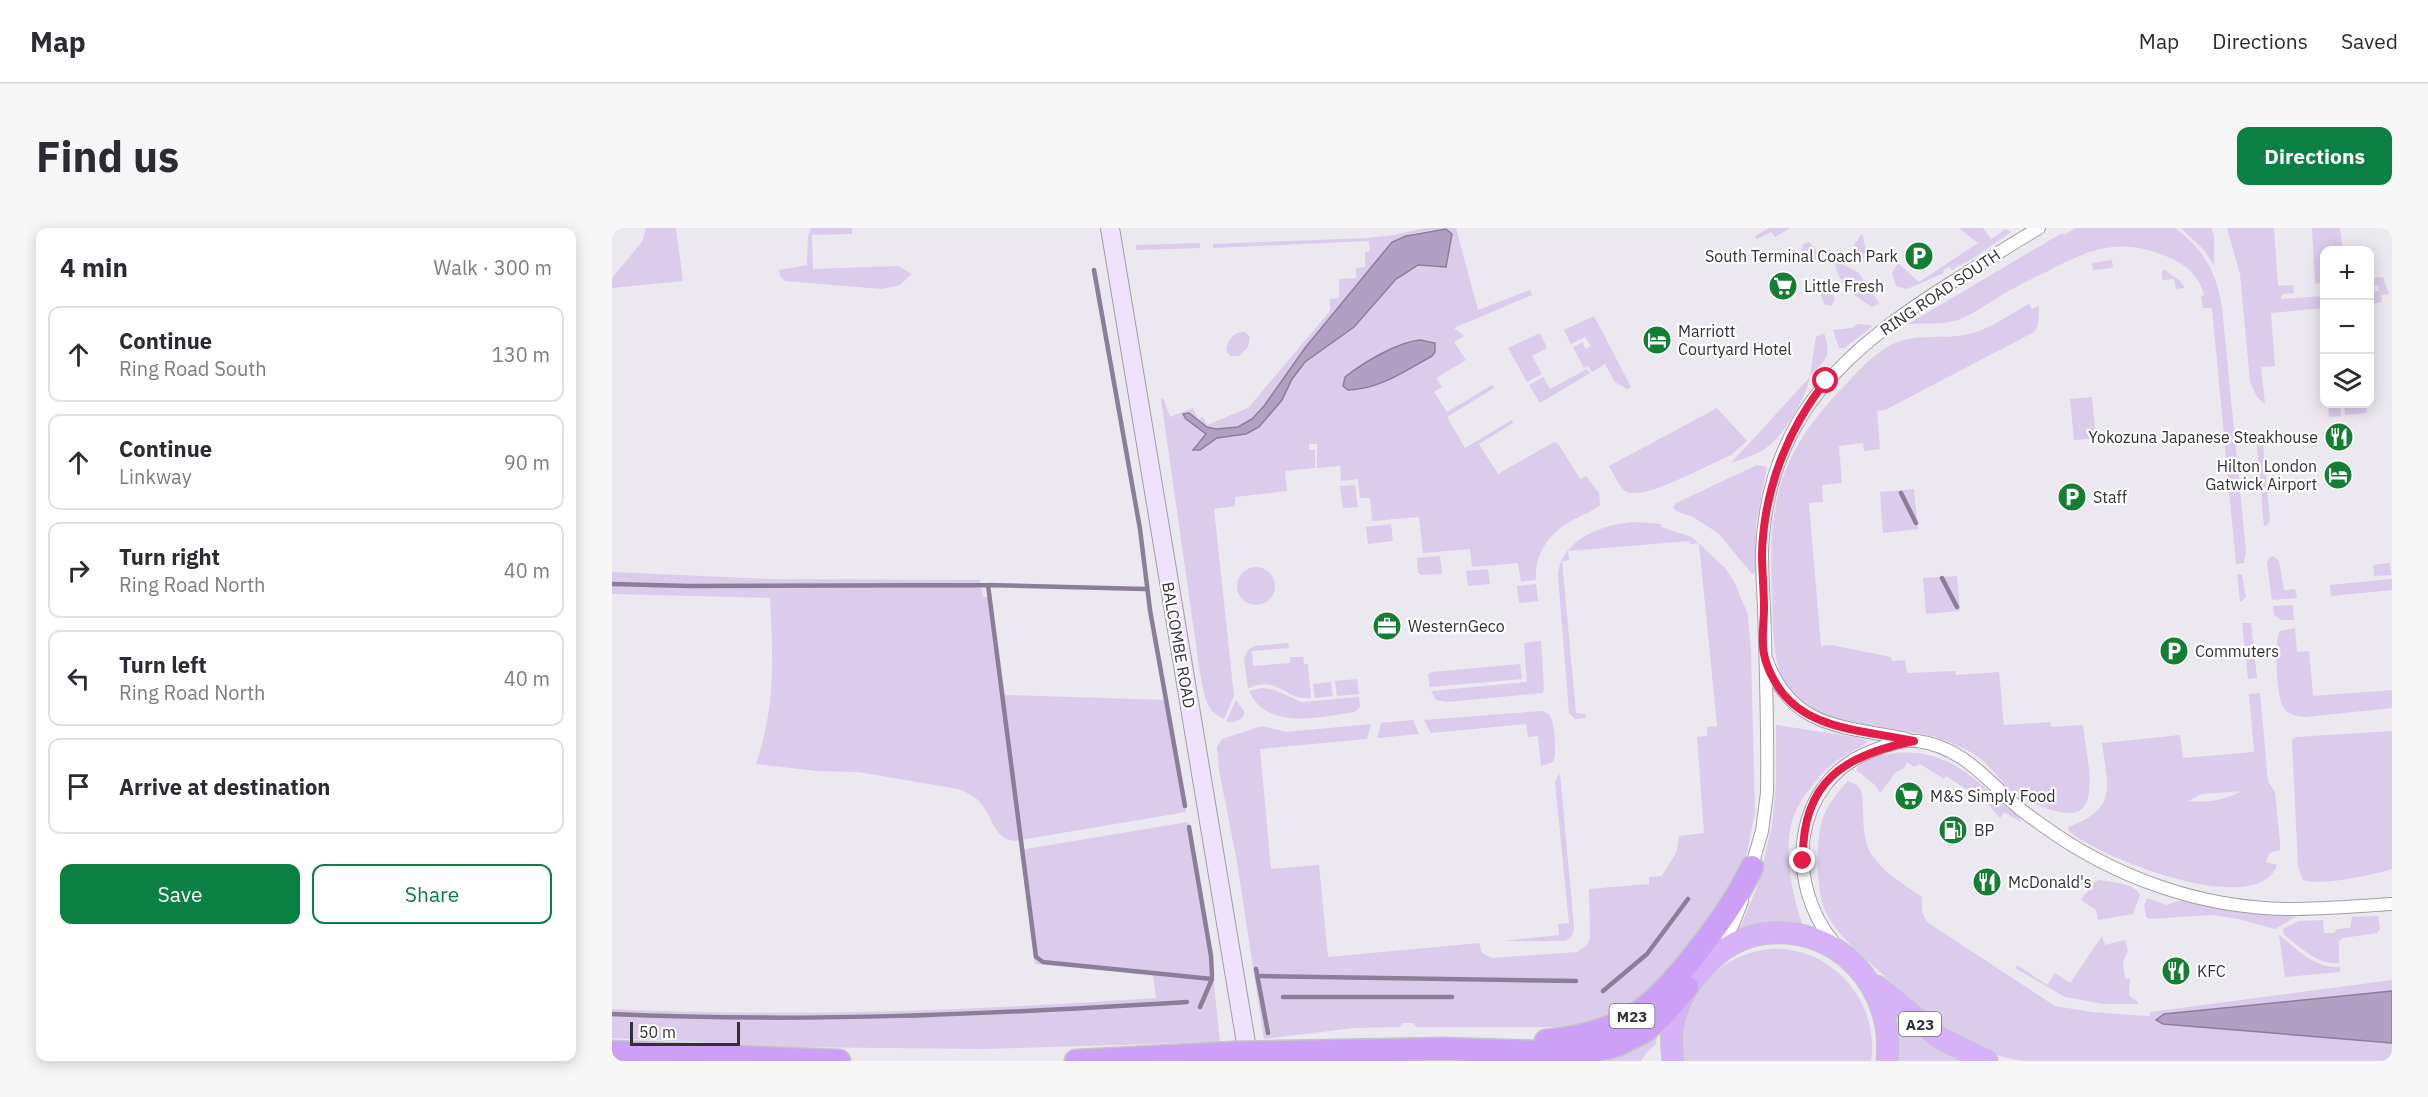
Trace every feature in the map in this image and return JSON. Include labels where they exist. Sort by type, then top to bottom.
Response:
[{"type":"highway","name":"M23","points":[[1443,1049],[1570,1038],[1602,1030],[1632,1016],[1659,994],[1697,950],[1737,894],[1752,867]]},
{"type":"highway","points":[[1673,1061],[1673,1023],[1694,979],[1727,948],[1748,938],[1766,934],[1812,939],[1830,946],[1857,967],[1875,991],[1886,1019],[1887,1061]]},
{"type":"highway","name":"A23","points":[[1857,967],[1905,1012],[1940,1038],[1987,1061]]},
{"type":"highway","name":"M23","points":[[1076,1061],[1241,1057],[1283,1052],[1443,1049],[1571,1053],[1607,1048],[1649,1028],[1694,979]]},
{"type":"highway","points":[[612,1052],[839,1061]]},
{"type":"main road","name":"BALCOMBE ROAD","points":[[1110,228],[1241,1057]]},
{"type":"street","name":"RING ROAD SOUTH","points":[[1694,979],[1735,920],[1762,831],[1767,801],[1762,551],[1765,523],[1782,453],[1805,410],[1834,372],[1897,318],[2039,228]]},
{"type":"street","points":[[1764,654],[1782,692],[1812,717],[1828,724],[1941,747],[1965,759],[2012,802],[2066,842],[2106,865],[2155,885],[2212,901],[2285,909],[2392,904]]},
{"type":"street","points":[[1857,967],[1824,930],[1807,893],[1803,856],[1809,815],[1819,792],[1829,779],[1847,763],[1882,747],[1914,741]]},
{"type":"street","points":[[2353,906],[2392,897]]},
{"type":"shaded area","points":[[646,228],[676,228],[683,281],[612,288],[612,278],[642,242]]},
{"type":"shaded area","points":[[811,228],[852,228],[852,234],[812,235],[813,269],[898,266],[912,274],[900,285],[882,289],[785,281],[780,276],[779,270],[807,265],[808,236]]},
{"type":"shaded area","points":[[1425,228],[1456,228],[1478,310],[1530,290],[1532,295],[1454,328],[1464,336],[1454,342],[1466,360],[1436,378],[1442,387],[1434,392],[1447,412],[1492,385],[1494,388],[1447,417],[1465,448],[1512,420],[1513,423],[1479,444],[1498,474],[1554,442],[1559,445],[1580,479],[1586,476],[1599,493],[1600,505],[1553,534],[1538,559],[1536,580],[1521,582],[1518,563],[1472,567],[1470,549],[1423,553],[1419,517],[1372,521],[1370,498],[1360,498],[1358,479],[1341,481],[1340,466],[1317,468],[1317,444],[1309,444],[1309,450],[1315,450],[1315,468],[1285,471],[1287,491],[1235,497],[1235,506],[1214,509],[1234,696],[1224,719],[1212,711],[1209,706],[1200,673],[1161,399],[1163,398],[1170,417],[1193,408],[1198,419],[1203,417],[1207,425],[1248,408],[1330,311],[1330,299],[1339,298],[1339,279],[1356,278],[1356,268],[1365,267],[1365,252],[1370,251],[1369,241],[1213,248],[1213,244],[1394,235]],"holes":[[[1449,230],[1452,236],[1446,266],[1425,264],[1406,272],[1388,287],[1354,327],[1309,358],[1292,379],[1282,400],[1239,436],[1217,438],[1194,446],[1206,434],[1186,419],[1184,413],[1213,429],[1221,430],[1240,426],[1249,421],[1268,401],[1304,350],[1392,242],[1419,232]],[[1420,340],[1373,385],[1359,390],[1343,386],[1343,381],[1348,374],[1383,353],[1401,344]]]},
{"type":"shaded area","points":[[1769,228],[1790,228],[1775,237],[1771,232],[1757,239],[1755,236]]},
{"type":"shaded area","points":[[1959,228],[1983,228],[1991,239],[2006,229],[2011,232],[1972,259],[1951,270],[1950,267],[1943,270],[1944,273],[1907,289],[1896,286],[1892,273],[1898,263],[1919,282],[1978,243]]},
{"type":"shaded area","points":[[2076,228],[2175,228],[2194,245],[2207,262],[2216,283],[2222,307],[2246,552],[2244,563],[2236,564],[2212,308],[2203,308],[2202,288],[2186,267],[2174,260],[2134,247],[2105,248],[2062,264],[1958,320],[1908,324],[2062,233],[2064,235]]},
{"type":"shaded area","points":[[2181,228],[2211,228],[2214,235],[2214,265],[2204,250]]},
{"type":"shaded area","points":[[2227,228],[2274,228],[2278,286],[2293,285],[2294,293],[2282,294],[2281,299],[2320,296],[2320,308],[2271,313],[2275,366],[2261,367],[2265,404],[2257,397],[2250,382],[2240,274]]},
{"type":"shaded area","points":[[2312,228],[2340,228],[2342,246],[2320,246],[2320,283],[2315,284]]},
{"type":"shaded area","points":[[1446,229],[1452,234],[1446,267],[1418,265],[1396,279],[1354,327],[1305,362],[1292,379],[1282,400],[1259,427],[1246,434],[1217,438],[1200,450],[1193,450],[1206,434],[1186,419],[1183,414],[1189,413],[1207,427],[1216,429],[1238,427],[1252,419],[1264,406],[1305,348],[1392,242],[1406,236]]},
{"type":"shaded area","points":[[1862,234],[1868,256],[1861,260],[1854,245]]},
{"type":"shaded area","points":[[1809,242],[1818,255],[1813,262],[1806,261],[1802,250],[1803,244]]},
{"type":"shaded area","points":[[1200,243],[1200,248],[1136,250],[1136,245]]},
{"type":"shaded area","points":[[1835,260],[1859,273],[1879,303],[1872,307],[1853,293],[1842,281]]},
{"type":"shaded area","points":[[2112,260],[2113,268],[2093,270],[2092,263]]},
{"type":"shaded area","points":[[2165,270],[2180,281],[2185,288],[2176,289],[2174,279],[2162,280],[2162,271]]},
{"type":"shaded area","points":[[2383,277],[2389,294],[2381,295],[2382,302],[2374,303],[2374,292],[2379,291],[2378,285],[2374,286],[2374,278]]},
{"type":"shaded area","points":[[1828,286],[1835,299],[1831,306],[1824,304],[1820,292],[1822,287]]},
{"type":"shaded area","points":[[2029,304],[2032,309],[2039,306],[2038,325],[2034,332],[1885,410],[1877,411],[1880,449],[1864,451],[1863,443],[1839,446],[1842,483],[1822,485],[1823,502],[1809,503],[1821,646],[1831,645],[1891,657],[1892,661],[1905,660],[1907,673],[1955,671],[1956,675],[1999,672],[2004,725],[2050,722],[2051,727],[2083,725],[2089,793],[2082,809],[2073,812],[2051,810],[2028,800],[2011,790],[1978,757],[1938,738],[1850,722],[1811,710],[1797,700],[1788,689],[1781,675],[1774,646],[1771,553],[1777,498],[1795,449],[1810,427],[1860,369],[1891,345],[1915,338],[1973,333]]},
{"type":"shaded area","points":[[1594,316],[1631,387],[1627,389],[1615,382],[1605,364],[1592,372],[1588,366],[1584,368],[1573,347],[1583,342],[1585,349],[1591,346],[1585,337],[1571,344],[1564,330]]},
{"type":"shaded area","points":[[1858,324],[1872,327],[1844,348],[1839,348],[1833,330],[1852,328]]},
{"type":"shaded area","points":[[1245,332],[1250,337],[1248,347],[1239,356],[1230,356],[1226,350],[1228,343],[1238,333]]},
{"type":"shaded area","points":[[1540,333],[1547,348],[1532,356],[1542,374],[1527,382],[1508,348]]},
{"type":"shaded area","points":[[1824,333],[1827,347],[1826,357],[1810,376],[1816,337]]},
{"type":"shaded area","points":[[1420,340],[1435,343],[1435,352],[1432,356],[1370,387],[1348,390],[1343,386],[1345,377],[1371,360],[1391,349]]},
{"type":"shaded area","points":[[1587,369],[1590,373],[1540,403],[1529,385],[1543,377],[1550,389]]},
{"type":"shaded area","points":[[1810,377],[1799,406],[1773,443],[1749,457],[1731,463]]},
{"type":"shaded area","points":[[2092,397],[2096,438],[2074,440],[2070,399]]},
{"type":"shaded area","points":[[1717,408],[1747,441],[1731,455],[1678,480],[1647,491],[1627,492],[1622,487],[1609,466]]},
{"type":"shaded area","points":[[2328,408],[2340,408],[2341,416],[2329,417]]},
{"type":"shaded area","points":[[2344,408],[2366,408],[2367,413],[2345,415]]},
{"type":"shaded area","points":[[2256,435],[2261,438],[2263,446],[2270,520],[2264,526]]},
{"type":"shaded area","points":[[1757,465],[1767,467],[1756,524],[1755,572],[1752,574],[1718,533],[1693,517],[1676,511],[1673,507],[1676,503]]},
{"type":"shaded area","points":[[1355,485],[1358,507],[1343,508],[1340,486]]},
{"type":"shaded area","points":[[1914,489],[1918,529],[1883,533],[1880,492]]},
{"type":"shaded area","points":[[1634,522],[1661,524],[1661,527],[1692,537],[1698,543],[1690,544],[1689,541],[1568,551],[1569,560],[1562,561],[1576,713],[1585,714],[1586,718],[1575,719],[1569,713],[1558,575],[1561,562],[1567,552],[1575,543],[1585,536],[1609,526]]},
{"type":"shaded area","points":[[1391,524],[1393,541],[1368,544],[1366,527]]},
{"type":"shaded area","points":[[1699,544],[1725,568],[1734,581],[1748,615],[1755,813],[1747,852],[1737,879],[1663,984],[1612,1019],[1565,1027],[1416,1027],[1413,1023],[1403,1023],[1399,1027],[1354,1028],[1264,1039],[1237,862],[1219,770],[1217,747],[1222,739],[1262,726],[1286,732],[1371,724],[1367,739],[1260,749],[1271,869],[1319,865],[1328,957],[1479,943],[1482,953],[1492,958],[1577,952],[1587,945],[1590,938],[1589,889],[1649,884],[1649,877],[1662,876],[1677,851],[1679,836],[1704,833],[1697,737],[1707,736],[1707,727],[1717,726]]},
{"type":"shaded area","points":[[1440,556],[1442,574],[1421,575],[1418,572],[1417,558]]},
{"type":"shaded area","points":[[2273,556],[2279,561],[2284,590],[2295,589],[2297,598],[2272,600],[2267,563]]},
{"type":"shaded area","points":[[2389,557],[2391,575],[2374,576],[2373,565],[2389,563]]},
{"type":"shaded area","points":[[1256,567],[1269,573],[1275,586],[1269,599],[1256,605],[1243,599],[1237,586],[1243,573]]},
{"type":"shaded area","points":[[1488,569],[1490,584],[1468,586],[1466,571]]},
{"type":"shaded area","points":[[612,572],[769,579],[980,580],[983,597],[991,597],[1005,695],[1167,700],[1186,812],[1015,841],[999,833],[978,800],[958,789],[858,772],[817,771],[756,764],[767,721],[772,682],[770,598],[612,594]]},
{"type":"shaded area","points":[[2237,574],[2242,575],[2246,597],[2240,602]]},
{"type":"shaded area","points":[[1957,576],[1960,611],[1926,614],[1923,578]]},
{"type":"shaded area","points":[[2392,579],[2392,590],[2331,596],[2330,585]]},
{"type":"shaded area","points":[[1536,584],[1538,601],[1519,603],[1517,586]]},
{"type":"shaded area","points":[[2293,605],[2294,620],[2281,620],[2274,615],[2273,606]]},
{"type":"shaded area","points":[[2242,623],[2251,623],[2257,678],[2248,679]]},
{"type":"shaded area","points":[[2295,628],[2297,652],[2309,651],[2313,696],[2392,690],[2392,708],[2305,717],[2287,712],[2279,693],[2277,645],[2280,631]]},
{"type":"shaded area","points":[[1541,641],[1543,693],[1448,702],[1436,700],[1431,691],[1527,682],[1524,643]]},
{"type":"shaded area","points":[[1288,643],[1289,648],[1252,651],[1253,666],[1290,663],[1290,657],[1303,657],[1304,664],[1308,664],[1311,698],[1294,696],[1275,686],[1259,685],[1248,688],[1244,658],[1249,649],[1255,646]]},
{"type":"shaded area","points":[[1520,664],[1522,679],[1430,687],[1428,674],[1432,672]]},
{"type":"shaded area","points":[[1357,679],[1359,694],[1337,696],[1335,681]]},
{"type":"shaded area","points":[[1331,682],[1333,696],[1315,698],[1313,684]]},
{"type":"shaded area","points":[[1262,688],[1275,690],[1301,702],[1359,697],[1360,707],[1355,712],[1311,718],[1281,717],[1257,704],[1249,691]]},
{"type":"shaded area","points":[[2260,693],[2268,781],[2275,792],[2280,843],[2280,850],[2269,853],[2266,862],[2277,865],[2264,881],[2241,887],[2210,886],[2177,879],[2111,855],[2069,831],[2068,827],[2095,813],[2106,795],[2102,743],[2180,735],[2183,758],[2254,752],[2249,694]],"holes":[[[2242,791],[2216,800],[2188,801],[2202,794]]]},
{"type":"shaded area","points":[[1236,700],[1244,711],[1244,715],[1236,721],[1226,721]]},
{"type":"shaded area","points":[[1541,711],[1548,714],[1552,720],[1555,747],[1553,762],[1541,766],[1538,736],[1528,737],[1526,724],[1431,733],[1424,720]]},
{"type":"shaded area","points":[[1413,720],[1419,734],[1377,738],[1381,723]]},
{"type":"shaded area","points":[[1776,725],[1861,738],[1868,742],[1829,767],[1814,783],[1794,815],[1789,842],[1790,872],[1804,928],[1739,930],[1758,885],[1772,825],[1776,785]]},
{"type":"shaded area","points":[[2392,731],[2392,869],[2334,881],[2303,880],[2298,867],[2292,740],[2296,737]]},
{"type":"shaded area","points":[[1895,753],[1933,756],[1949,762],[1977,781],[2019,817],[2021,822],[2004,812],[2000,818],[1986,802],[1946,776],[1944,779],[1920,764],[1914,767],[1907,762],[1880,793],[1875,785],[1856,770],[1868,760]]},
{"type":"shaded area","points":[[1560,773],[1573,934],[1563,941],[1504,941],[1559,935],[1558,924],[1569,923],[1555,782]]},
{"type":"shaded area","points":[[1848,781],[1857,785],[1861,790],[1865,837],[1873,856],[1887,872],[1922,897],[1922,912],[1927,922],[2055,1006],[2092,1012],[2150,1016],[2150,1012],[2392,980],[2392,991],[2164,1014],[2157,1022],[2392,1043],[2392,1061],[2026,1061],[1987,1052],[1961,1040],[1915,1007],[1851,945],[1826,913],[1819,880],[1820,827],[1830,803]]},
{"type":"shaded area","points":[[1188,822],[1211,956],[1220,1042],[984,1049],[788,1047],[612,1038],[612,1009],[816,1013],[1020,1006],[1156,998],[1153,975],[1035,964],[1020,850]]},
{"type":"shaded area","points":[[2098,880],[2122,884],[2137,891],[2140,895],[2133,914],[2098,920],[2096,910],[2081,900]]},
{"type":"shaded area","points":[[2147,898],[2167,905],[2183,900],[2236,911],[2297,916],[2275,929],[2212,915],[2150,919],[2146,917],[2144,906]]},
{"type":"shaded area","points":[[2378,916],[2380,929],[2377,933],[2343,938],[2339,941],[2339,963],[2316,958],[2284,935],[2283,929],[2299,921],[2323,920],[2324,933],[2334,933],[2337,929],[2350,928],[2352,917]]},
{"type":"shaded area","points":[[2279,935],[2307,957],[2322,965],[2340,967],[2340,972],[2285,977]]},
{"type":"shaded area","points":[[2102,936],[2105,945],[2125,940],[2128,951],[2123,962],[2125,979],[2130,978],[2129,996],[2138,1004],[2103,1004],[2065,997],[2015,968],[2017,965],[2047,985],[2055,973],[2070,983]]},
{"type":"shaded area","points":[[1769,949],[1792,950],[1812,956],[1831,967],[1847,981],[1859,998],[1868,1018],[1872,1039],[1871,1061],[1682,1061],[1681,1033],[1684,1016],[1699,988],[1723,966],[1753,952]]},
{"type":"shaded area","points":[[2392,991],[2392,1043],[2163,1024],[2156,1020],[2164,1014]]},
{"type":"shaded area","points":[[1893,1015],[1927,1040],[1965,1061],[1896,1061],[1898,1044]]},
{"type":"shaded area","points":[[1657,1033],[1656,1044],[1641,1061],[1588,1061]]},
{"type":"waterway","points":[[1094,270],[1140,529],[1150,610],[1185,806]]},
{"type":"waterway","points":[[1901,493],[1916,523]]},
{"type":"waterway","points":[[1942,578],[1957,607]]},
{"type":"waterway","points":[[612,584],[988,585],[1036,957],[1043,962],[1212,979],[1200,1007]]},
{"type":"waterway","points":[[988,585],[1145,589]]},
{"type":"waterway","points":[[1189,827],[1211,956],[1212,976]]},
{"type":"waterway","points":[[1603,991],[1647,954],[1688,899]]},
{"type":"waterway","points":[[1256,969],[1268,1033]]},
{"type":"waterway","points":[[1261,976],[1576,981]]},
{"type":"waterway","points":[[1283,997],[1452,997]]},
{"type":"waterway","points":[[612,1014],[756,1018],[900,1016],[1187,1002]]},
{"type":"place","name":"South Terminal Coach Park","points":[[1919,256]]},
{"type":"place","name":"Little Fresh","points":[[1783,286]]},
{"type":"place","name":"Marriott Courtyard Hotel","points":[[1657,340]]},
{"type":"place","name":"Yokozuna Japanese Steakhouse","points":[[2339,437]]},
{"type":"place","name":"Hilton London Gatwick Airport","points":[[2338,475]]},
{"type":"place","name":"Staff","points":[[2072,497]]},
{"type":"place","name":"WesternGeco","points":[[1387,626]]},
{"type":"place","name":"Commuters","points":[[2174,651]]},
{"type":"place","name":"M&S Simply Food","points":[[1909,796]]},
{"type":"place","name":"BP","points":[[1953,830]]},
{"type":"place","name":"McDonald's","points":[[1987,882]]},
{"type":"place","name":"KFC","points":[[2176,971]]},
{"type":"route","points":[[1803,861],[1809,815],[1819,792],[1829,779],[1847,763],[1863,754],[1882,747],[1914,741],[1828,724],[1803,712],[1782,692],[1764,654],[1762,551],[1770,498],[1779,462],[1787,442],[1805,410],[1826,381]]}]
